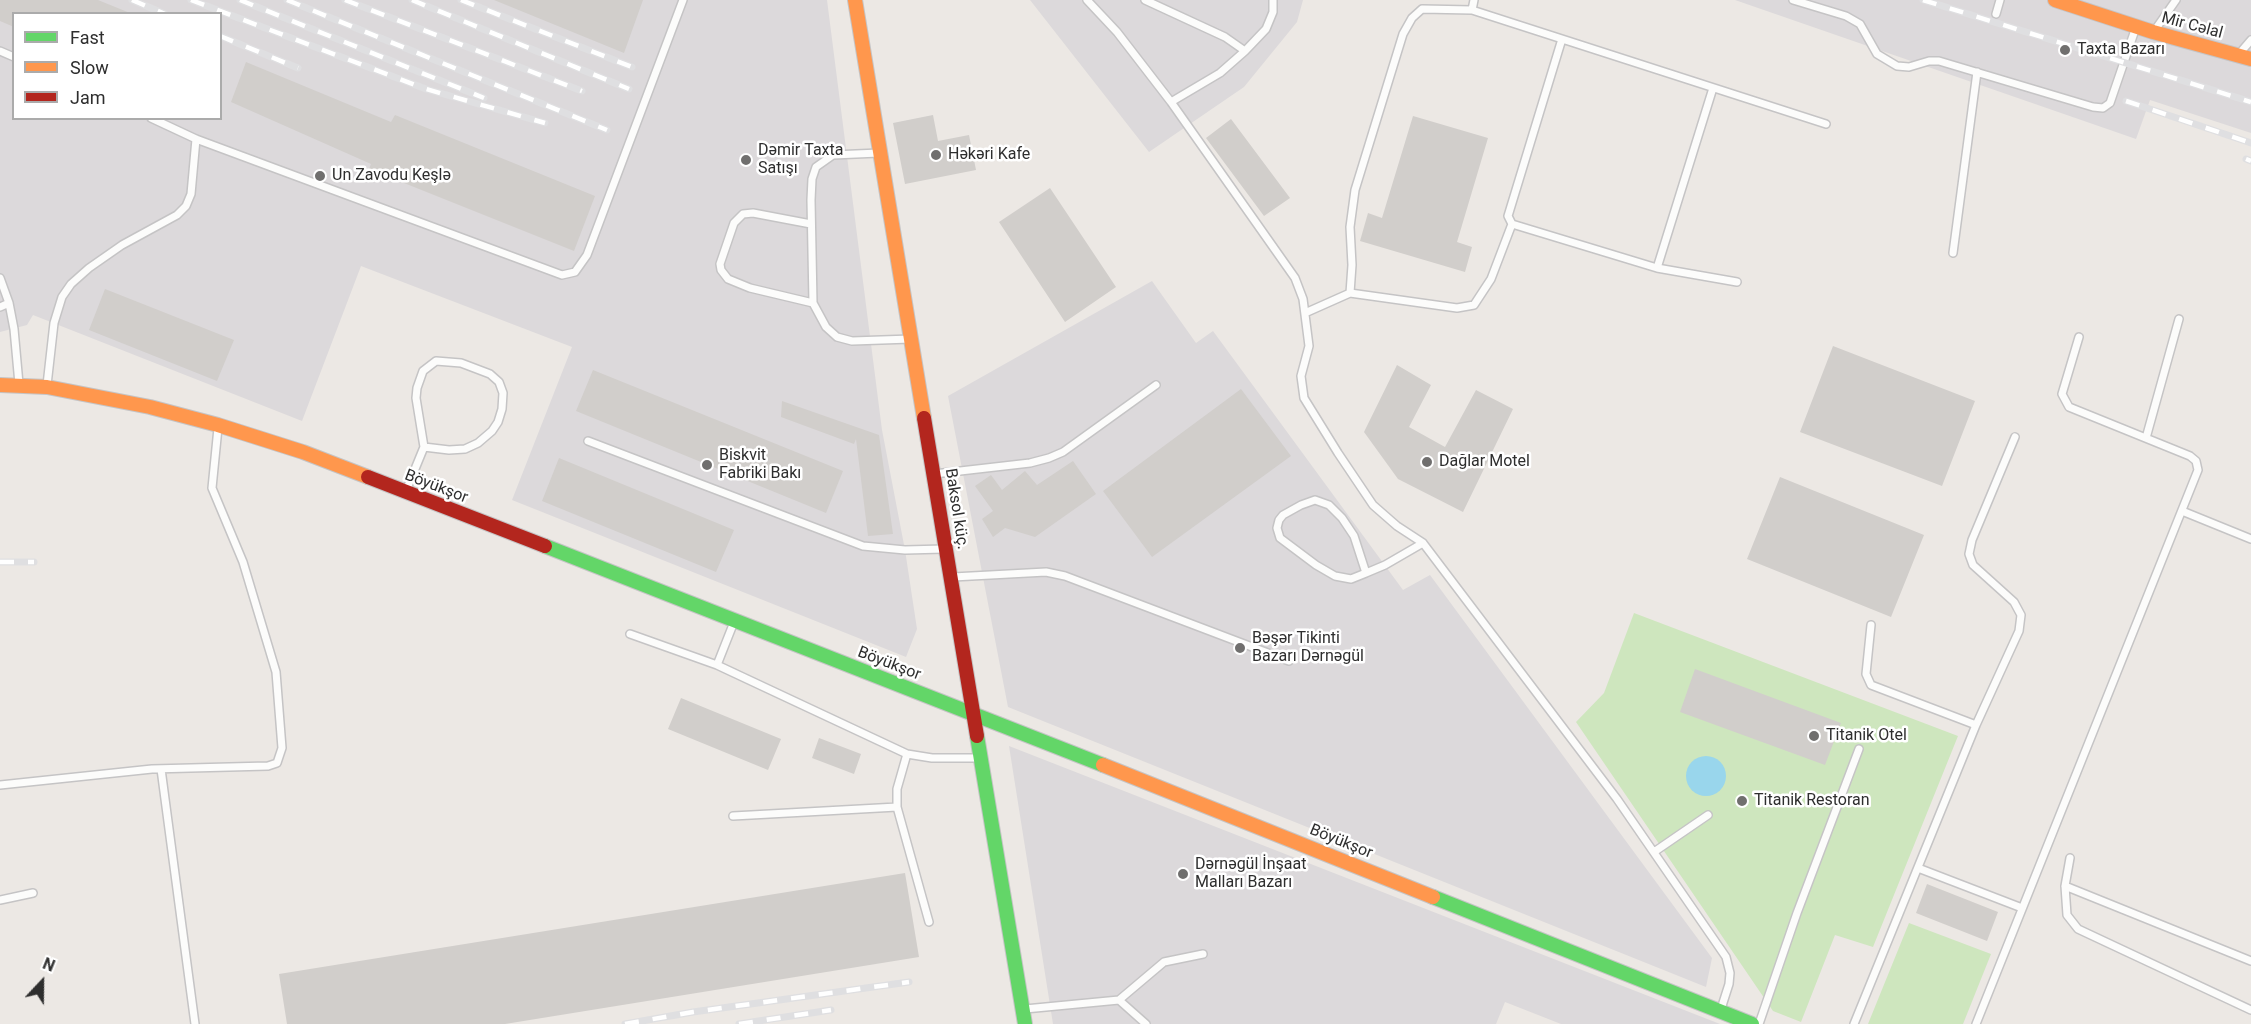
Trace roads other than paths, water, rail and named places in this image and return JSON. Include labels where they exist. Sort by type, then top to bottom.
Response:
[{"type":"street","name":"Baksol küç.","points":[[855,0],[1025,1024]]},
{"type":"street","name":"Mir Cəlal","points":[[2055,0],[2079,3],[2136,27],[2244,57]]},
{"type":"street","name":"Böyükşor","points":[[0,385],[47,387],[150,407],[218,425],[303,452],[734,622],[973,713],[1752,1024]]},
{"type":"lane","points":[[156,120],[196,138],[562,275],[576,272],[587,255],[683,0]]},
{"type":"lane","points":[[1100,0],[1090,3],[1117,32],[1170,102],[1295,278],[1303,299],[1309,346],[1301,376],[1304,398],[1373,505],[1397,526],[1423,543],[1617,799],[1726,957],[1730,984],[1720,1011]]},
{"type":"lane","points":[[1145,0],[1225,37],[1245,51]]},
{"type":"lane","points":[[1170,102],[1220,73],[1245,51],[1266,29],[1273,12],[1273,0]]},
{"type":"lane","points":[[1472,10],[1474,0]]},
{"type":"lane","points":[[1793,0],[1846,16],[1860,24],[1877,54],[1897,66],[1909,67],[1929,61],[1939,61],[2103,108],[2110,103],[2136,27]]},
{"type":"lane","points":[[1996,14],[2000,0]]},
{"type":"lane","points":[[2153,32],[2176,0]]},
{"type":"lane","points":[[1350,293],[1352,265],[1350,228],[1356,190],[1403,34],[1412,18],[1422,9],[1472,10],[1826,124]]},
{"type":"lane","points":[[1562,39],[1508,216],[1512,224],[1657,268],[1737,282]]},
{"type":"lane","points":[[2244,57],[2251,40]]},
{"type":"lane","points":[[1953,253],[1977,72]]},
{"type":"lane","points":[[1657,268],[1713,88]]},
{"type":"lane","points":[[47,387],[54,323],[62,297],[71,284],[89,268],[122,245],[177,215],[186,206],[191,194],[196,138]]},
{"type":"lane","points":[[879,153],[833,155],[816,167],[812,179],[811,224],[813,303],[826,327],[837,337],[852,340],[911,339]]},
{"type":"lane","points":[[811,224],[753,213],[743,214],[734,223],[720,264],[721,270],[729,279],[750,288],[813,303]]},
{"type":"lane","points":[[1305,313],[1350,293],[1457,309],[1474,305],[1491,279],[1512,224]]},
{"type":"lane","points":[[0,278],[9,303],[14,329],[19,385]]},
{"type":"lane","points":[[0,307],[9,303]]},
{"type":"lane","points":[[2146,438],[2179,319]]},
{"type":"lane","points":[[1976,1024],[2198,470],[2196,461],[2190,456],[2069,406],[2062,394],[2079,337]]},
{"type":"lane","points":[[406,493],[424,447],[416,398],[420,379],[428,365],[436,361],[460,363],[490,374],[499,382],[503,393],[502,410],[492,432],[478,443],[465,448],[449,450],[424,447]]},
{"type":"lane","points":[[934,474],[1030,463],[1050,458],[1063,452],[1156,385]]},
{"type":"lane","points":[[0,785],[161,769],[268,766],[277,763],[282,748],[276,672],[243,562],[212,488],[218,425]]},
{"type":"lane","points":[[1854,1024],[1976,725],[2019,631],[2021,615],[2014,602],[1973,565],[1969,554],[1972,540],[2015,437]]},
{"type":"lane","points":[[588,441],[863,546],[904,550],[946,549]]},
{"type":"lane","points":[[1366,573],[1354,536],[1342,518],[1329,505],[1315,500],[1283,515],[1279,520],[1277,528],[1280,538],[1335,576],[1351,579],[1366,573],[1385,565],[1423,543]]},
{"type":"lane","points":[[2182,511],[2251,539]]},
{"type":"lane","points":[[951,577],[1046,572],[1065,576],[1289,661]]},
{"type":"lane","points":[[717,665],[734,622]]},
{"type":"lane","points":[[1871,625],[1866,674],[1871,685],[1976,725]]},
{"type":"lane","points":[[630,634],[717,665],[907,754],[932,758],[981,758]]},
{"type":"lane","points":[[1759,1024],[1797,913],[1859,749]]},
{"type":"lane","points":[[907,754],[897,789],[897,807],[929,922]]},
{"type":"lane","points":[[161,769],[195,1024]]},
{"type":"lane","points":[[733,816],[897,807]]},
{"type":"lane","points":[[1653,852],[1708,814]]},
{"type":"lane","points":[[2070,858],[2064,886],[2067,915],[2078,930],[2251,1010]]},
{"type":"lane","points":[[1918,868],[2022,908]]},
{"type":"lane","points":[[2064,886],[2251,961]]},
{"type":"lane","points":[[0,900],[33,893]]},
{"type":"lane","points":[[1023,1010],[1119,1000],[1164,962],[1203,954]]},
{"type":"lane","points":[[1119,1000],[1146,1024]]},
{"type":"water","points":[[1706,756],[1714,757],[1720,762],[1725,768],[1725,784],[1720,790],[1714,795],[1706,796],[1698,795],[1692,790],[1687,784],[1686,776],[1687,768],[1692,762],[1698,757]]},
{"type":"railway","points":[[132,0],[160,12]]},
{"type":"railway","points":[[191,0],[426,89],[545,123]]},
{"type":"railway","points":[[240,0],[484,98]]},
{"type":"railway","points":[[287,0],[607,130]]},
{"type":"railway","points":[[345,0],[582,91]]},
{"type":"railway","points":[[412,0],[629,89]]},
{"type":"railway","points":[[461,0],[632,67]]},
{"type":"railway","points":[[1923,0],[2251,102]]},
{"type":"railway","points":[[222,37],[298,68]]},
{"type":"railway","points":[[2126,101],[2251,143]]},
{"type":"railway","points":[[2246,159],[2251,161]]},
{"type":"railway","points":[[0,562],[34,562]]},
{"type":"railway","points":[[625,1024],[693,1012],[909,982]]},
{"type":"railway","points":[[739,1024],[831,1010]]},
{"type":"place","name":"Taxta Bazarı","points":[[2065,50]]},
{"type":"place","name":"Həkəri Kafe","points":[[936,155]]},
{"type":"place","name":"Dəmir Taxta Satışı","points":[[746,160]]},
{"type":"place","name":"Un Zavodu Keşlə","points":[[320,176]]},
{"type":"place","name":"Dağlar Motel","points":[[1427,462]]},
{"type":"place","name":"Biskvit Fabriki Bakı","points":[[707,465]]},
{"type":"place","name":"Bəşər Tikinti Bazarı Dərnəgül","points":[[1240,648]]},
{"type":"place","name":"Titanik Otel","points":[[1814,736]]},
{"type":"place","name":"Titanik Restoran","points":[[1742,801]]},
{"type":"place","name":"Dərnəgül İnşaat Malları Bazarı","points":[[1183,874]]}]
